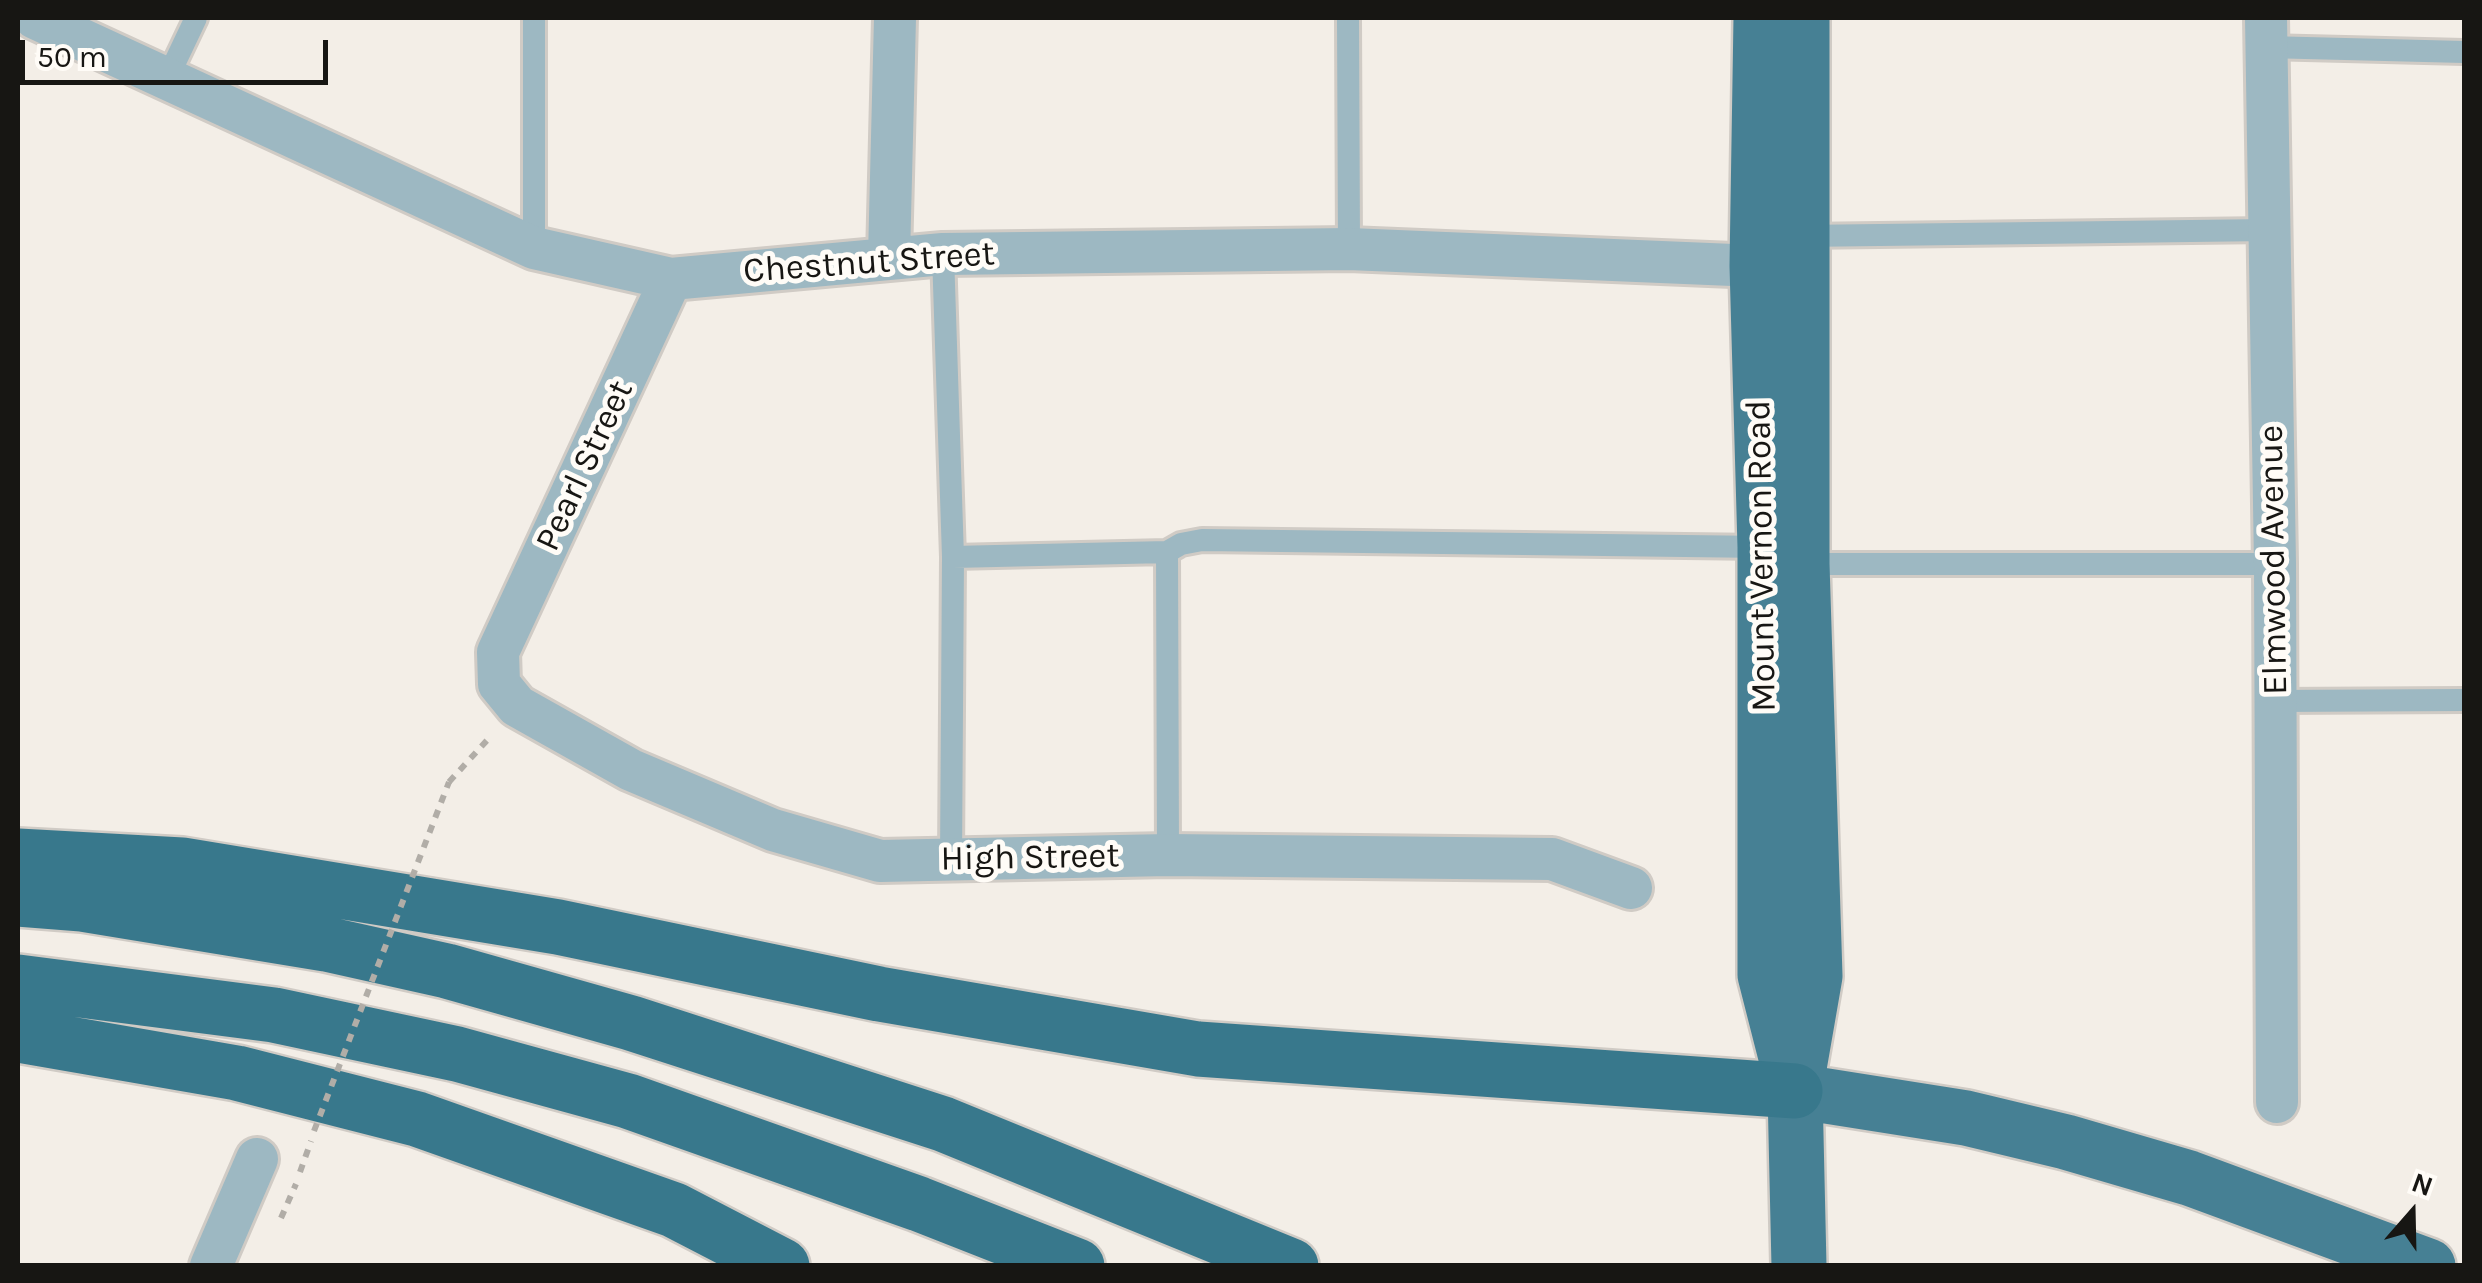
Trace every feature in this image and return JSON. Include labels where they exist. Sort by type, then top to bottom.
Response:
[{"type":"highway","name":"Mount Vernon Road","points":[[1761,18],[1757,266],[1815,976],[1795,1091],[1800,1266]]},
{"type":"highway","name":"Mount Vernon Road","points":[[1783,556],[1801,236],[1802,18]]},
{"type":"highway","points":[[18,856],[182,865],[558,926],[879,994],[1198,1050],[1795,1091],[1966,1118],[2189,1178],[2428,1266]]},
{"type":"highway","points":[[18,899],[82,904],[326,944],[447,971],[631,1023],[943,1124],[1291,1266]]},
{"type":"highway","points":[[18,982],[274,1015],[457,1054],[628,1101],[918,1204],[1077,1266]]},
{"type":"highway","points":[[18,1035],[236,1073],[417,1119],[674,1210],[782,1266]]},
{"type":"street","name":"Chestnut Street","points":[[35,18],[534,248],[671,279],[943,254],[1348,249],[1757,266]]},
{"type":"street","points":[[889,258],[896,18]]},
{"type":"street","name":"Elmwood Avenue","points":[[2266,32],[2277,1102]]},
{"type":"street","name":"Pearl Street","points":[[518,706],[499,684],[498,652],[671,279]]},
{"type":"street","name":"High Street","points":[[518,706],[631,770],[773,830],[880,861],[1168,855],[1552,859],[1631,888]]},
{"type":"street","points":[[211,1266],[257,1159]]},
{"type":"lane","points":[[167,79],[196,18]]},
{"type":"lane","points":[[534,18],[534,248]]},
{"type":"lane","points":[[1348,18],[1348,249]]},
{"type":"lane","points":[[2266,32],[2464,52]]},
{"type":"lane","points":[[1801,236],[2269,230]]},
{"type":"lane","points":[[943,254],[953,557],[952,860]]},
{"type":"lane","points":[[953,557],[1166,552],[1202,540],[2274,564]]},
{"type":"lane","points":[[1166,552],[1168,855]]},
{"type":"lane","points":[[2275,701],[2464,700]]},
{"type":"path","points":[[314,1131],[449,782],[518,706]]}]
